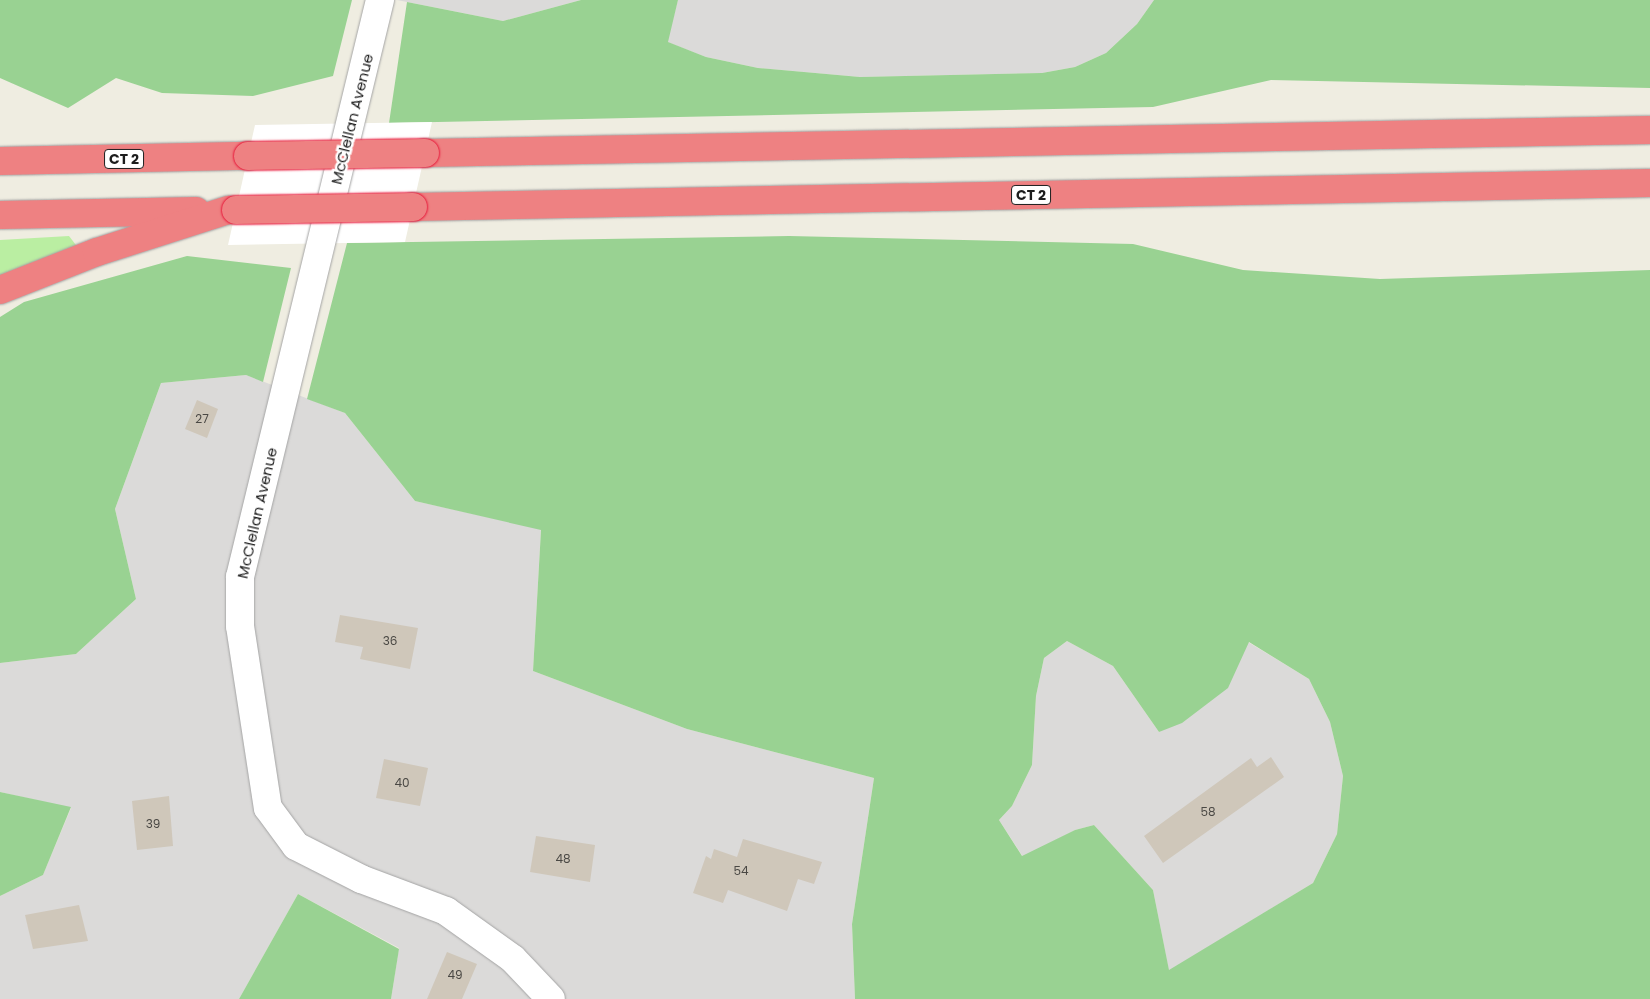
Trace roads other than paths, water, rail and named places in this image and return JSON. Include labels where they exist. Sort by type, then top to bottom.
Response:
[{"type":"highway","name":"CT 2","points":[[0,161],[1650,130]]},
{"type":"highway","name":"CT 2","points":[[0,215],[1650,184]]},
{"type":"highway","points":[[0,290],[97,252],[232,210]]},
{"type":"street","name":"McClellan Avenue","points":[[380,0],[240,577],[240,626],[268,808],[296,846],[361,879],[446,911],[513,959],[551,999]]}]
